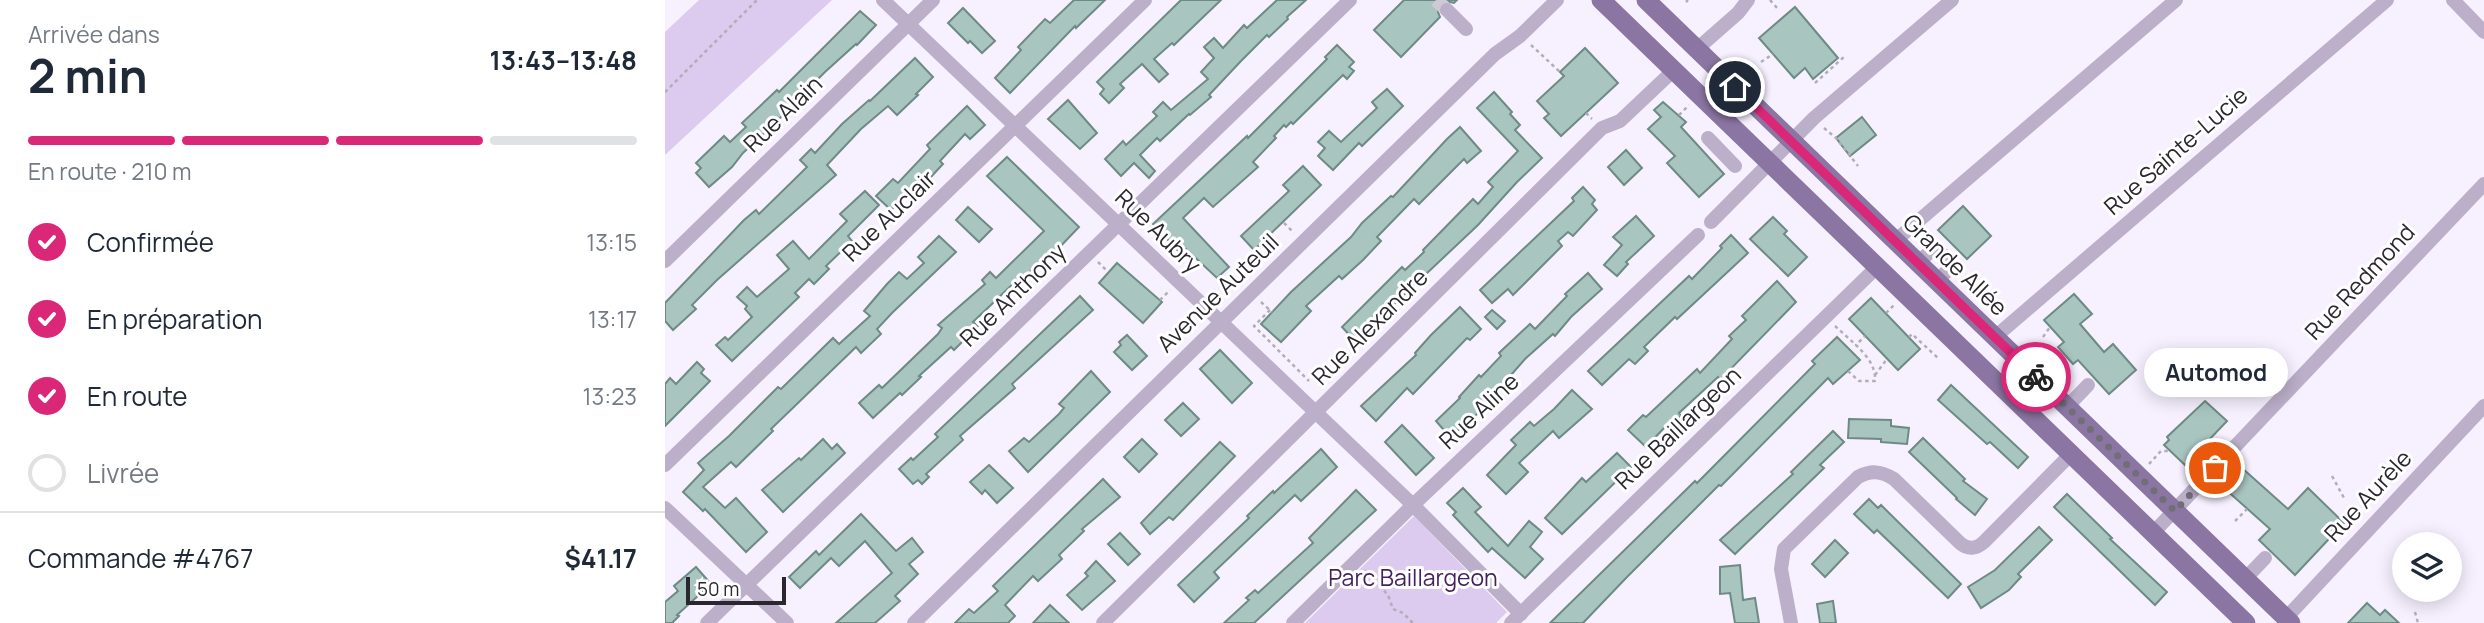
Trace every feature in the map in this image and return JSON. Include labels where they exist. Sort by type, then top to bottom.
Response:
[{"type":"main road","points":[[1601,0],[2246,623]]},
{"type":"main road","name":"Grande Allée","points":[[1646,0],[2288,620]]},
{"type":"street","name":"Rue Aubry","points":[[883,0],[1413,505],[1516,618]]},
{"type":"street","name":"Rue Alain","points":[[665,261],[933,0]]},
{"type":"street","name":"Rue Auclair","points":[[665,465],[1145,0]]},
{"type":"street","name":"Rue Anthony","points":[[707,623],[1350,0]]},
{"type":"street","name":"Avenue Auteuil","points":[[914,623],[1495,54],[1520,36],[1557,0]]},
{"type":"street","points":[[1697,49],[1738,13],[1748,0]]},
{"type":"street","points":[[1711,222],[1814,118],[1952,0]]},
{"type":"street","points":[[1895,240],[2176,0]]},
{"type":"street","name":"Rue Sainte-Lucie","points":[[1995,337],[2387,0]]},
{"type":"street","points":[[2453,0],[2484,32]]},
{"type":"street","points":[[1447,10],[1466,29]]},
{"type":"street","name":"Rue Alexandre","points":[[1103,623],[1602,128],[1620,121],[1674,70]]},
{"type":"street","points":[[1719,150],[1738,131]]},
{"type":"street","points":[[1708,138],[1735,166]]},
{"type":"street","name":"Rue Redmond","points":[[2153,533],[2484,184]]},
{"type":"street","name":"Rue Aline","points":[[1293,623],[1413,505],[1698,235]]},
{"type":"street","name":"Rue Baillargeon","points":[[1516,618],[1877,267]]},
{"type":"street","points":[[2067,407],[2088,385]]},
{"type":"street","name":"Rue Aurèle","points":[[2288,620],[2484,406]]},
{"type":"street","points":[[1791,623],[1781,569],[1784,549],[1866,472],[1885,473],[1894,479],[1960,543],[1965,547],[1975,548],[1985,542],[2071,454]]},
{"type":"street","points":[[665,508],[787,623]]},
{"type":"street","points":[[2245,579],[2265,558]]},
{"type":"path","points":[[665,92],[757,0]]},
{"type":"path","points":[[1770,0],[1778,9]]},
{"type":"path","points":[[1520,36],[1560,72]]},
{"type":"path","points":[[1761,62],[1773,54]]},
{"type":"path","points":[[1815,83],[1845,56]]},
{"type":"path","points":[[1679,115],[1690,104]]},
{"type":"path","points":[[1836,138],[1858,166]]},
{"type":"path","points":[[1886,313],[1896,303]]},
{"type":"path","points":[[1270,310],[1254,326],[1309,381]]},
{"type":"path","points":[[1826,318],[1867,356],[1875,381],[1859,381],[1848,371]]},
{"type":"path","points":[[2043,337],[2050,327]]},
{"type":"path","points":[[1909,337],[1912,334],[1938,358]]},
{"type":"path","points":[[1856,345],[1865,336]]},
{"type":"path","points":[[1875,375],[1887,359]]},
{"type":"path","points":[[2146,466],[2161,451],[2170,451]]},
{"type":"path","points":[[2332,476],[2344,498]]},
{"type":"path","points":[[2235,521],[2246,509]]},
{"type":"path","points":[[1356,561],[1388,595],[1393,610],[1403,613],[1413,623]]},
{"type":"path","points":[[2415,612],[2418,623]]},
{"type":"green space","points":[[699,0],[832,0],[665,155],[665,32]]},
{"type":"green space","name":"Parc Baillargeon","points":[[1414,516],[1507,612],[1496,623],[1305,623]]},
{"type":"building","points":[[1074,0],[1105,0],[1076,28],[1075,26],[1010,93],[995,78],[1021,50],[1018,47],[1045,19],[1050,23]]},
{"type":"building","points":[[1181,0],[1221,0],[1174,45],[1172,43],[1154,59],[1168,74],[1159,82],[1142,64],[1120,84],[1124,88],[1109,103],[1100,94],[1104,89],[1097,82]]},
{"type":"building","points":[[1277,0],[1306,0],[1241,61],[1209,95],[1211,97],[1160,141],[1157,138],[1140,155],[1155,171],[1149,178],[1134,163],[1121,176],[1105,159],[1123,141],[1126,145],[1157,116],[1153,112],[1163,102],[1171,110],[1208,79],[1201,72],[1214,58],[1204,47],[1214,38],[1223,48],[1244,25],[1247,28]]},
{"type":"building","points":[[1404,0],[1457,0],[1454,3],[1445,1],[1440,4],[1440,17],[1401,57],[1374,30]]},
{"type":"building","points":[[1795,7],[1838,58],[1813,79],[1805,68],[1794,78],[1759,38]]},
{"type":"building","points":[[963,8],[995,41],[982,53],[948,23]]},
{"type":"building","points":[[860,11],[876,25],[709,187],[696,173],[701,168],[696,163],[724,136],[730,142],[746,127],[742,123],[777,90],[779,92]]},
{"type":"building","points":[[1337,45],[1354,62],[1349,67],[1354,71],[1347,79],[1343,75],[1293,124],[1291,122],[1286,127],[1284,125],[1274,136],[1276,138],[1253,162],[1258,167],[1213,207],[1204,198],[1183,218],[1229,267],[1217,278],[1186,249],[1181,254],[1153,224],[1247,136],[1248,138],[1327,59],[1325,57]]},
{"type":"building","points":[[1585,48],[1618,83],[1561,136],[1544,118],[1549,114],[1537,101],[1564,76],[1560,72]]},
{"type":"building","points":[[915,58],[933,77],[916,94],[918,95],[897,115],[888,106],[861,129],[827,165],[836,175],[717,280],[692,305],[696,309],[673,330],[665,321],[665,303],[744,220],[756,210],[759,214],[807,167],[800,160],[811,149],[815,153],[842,124]]},
{"type":"building","points":[[1387,89],[1403,106],[1362,146],[1359,143],[1333,170],[1318,156],[1325,148],[1318,142],[1329,131],[1341,142],[1377,108],[1372,102]]},
{"type":"building","points":[[1494,92],[1520,125],[1515,130],[1542,158],[1478,225],[1355,341],[1342,327],[1402,267],[1405,270],[1424,252],[1473,199],[1478,204],[1493,187],[1488,182],[1518,151],[1477,108]]},
{"type":"building","points":[[1068,100],[1097,133],[1080,149],[1048,119]]},
{"type":"building","points":[[1663,102],[1686,122],[1681,127],[1724,174],[1699,197],[1667,163],[1675,156],[1648,129],[1661,117],[1654,110]]},
{"type":"building","points":[[967,106],[985,125],[970,139],[965,134],[940,161],[943,164],[930,178],[927,175],[891,210],[876,196],[893,179],[898,183],[930,149],[927,145]]},
{"type":"building","points":[[1862,117],[1876,135],[1850,156],[1836,138]]},
{"type":"building","points":[[1460,127],[1481,151],[1467,163],[1464,159],[1419,204],[1414,199],[1377,237],[1381,241],[1363,260],[1342,279],[1339,276],[1306,306],[1311,311],[1281,342],[1261,324],[1291,292],[1351,237],[1362,223],[1393,197]]},
{"type":"building","points":[[1626,150],[1642,168],[1624,185],[1608,167]]},
{"type":"building","points":[[1007,157],[1079,227],[1054,253],[1052,251],[1016,285],[1014,283],[973,322],[978,326],[954,350],[951,347],[902,395],[900,393],[873,418],[859,403],[879,385],[882,388],[938,334],[942,328],[938,325],[985,284],[982,280],[990,272],[996,278],[1044,231],[987,176]]},
{"type":"building","points":[[1303,166],[1321,185],[1254,250],[1241,236],[1289,191],[1283,185]]},
{"type":"building","points":[[1583,187],[1595,200],[1592,204],[1597,210],[1573,236],[1568,232],[1558,241],[1562,246],[1513,295],[1508,289],[1492,303],[1480,290],[1574,201],[1572,198]]},
{"type":"building","points":[[865,191],[879,205],[848,236],[852,241],[826,266],[829,269],[814,284],[809,279],[795,293],[799,297],[732,361],[716,345],[725,337],[728,340],[752,317],[745,309],[747,306],[737,297],[747,287],[757,297],[789,269],[777,255],[793,241],[809,259],[847,221],[840,214]]},
{"type":"building","points":[[1963,206],[1991,236],[1967,259],[1938,230]]},
{"type":"building","points":[[968,207],[992,229],[979,242],[956,220]]},
{"type":"building","points":[[1636,216],[1654,236],[1626,262],[1628,264],[1617,276],[1604,265],[1622,245],[1613,237]]},
{"type":"building","points":[[1773,217],[1787,231],[1784,234],[1807,257],[1788,276],[1750,239]]},
{"type":"building","points":[[1731,235],[1748,253],[1644,347],[1648,351],[1635,364],[1629,359],[1602,385],[1588,371],[1689,276],[1692,279]]},
{"type":"building","points":[[939,236],[956,252],[877,329],[881,334],[861,353],[856,347],[771,429],[773,431],[736,467],[731,462],[703,487],[725,508],[736,498],[767,532],[746,552],[705,509],[703,511],[683,492],[704,470],[698,463],[833,338],[839,344],[870,316],[864,311],[887,284],[899,272],[907,279],[924,263],[918,257]]},
{"type":"building","points":[[1117,263],[1162,302],[1143,323],[1099,283]]},
{"type":"building","points":[[1588,273],[1602,289],[1571,317],[1555,336],[1553,334],[1525,359],[1477,414],[1450,437],[1436,421],[1479,375],[1481,377],[1501,356],[1499,353],[1530,324],[1535,329],[1567,296],[1565,294]]},
{"type":"building","points":[[1777,281],[1796,302],[1720,380],[1718,377],[1679,413],[1681,416],[1667,429],[1665,427],[1646,447],[1628,430],[1643,415],[1646,417],[1697,369],[1700,373],[1732,339],[1729,336],[1746,320],[1742,316]]},
{"type":"building","points":[[2074,294],[2092,314],[2080,324],[2104,352],[2113,344],[2136,370],[2109,394],[2078,360],[2073,364],[2058,347],[2064,342],[2044,320]]},
{"type":"building","points":[[1080,296],[1093,310],[1012,384],[1015,388],[960,436],[963,440],[926,474],[929,477],[922,484],[918,480],[913,484],[899,469],[938,437],[935,434]]},
{"type":"building","points":[[1871,298],[1920,349],[1898,370],[1849,319]]},
{"type":"building","points":[[1460,307],[1481,329],[1470,340],[1467,338],[1413,394],[1407,388],[1376,421],[1361,406],[1416,355],[1431,335]]},
{"type":"building","points":[[1492,310],[1505,321],[1497,329],[1485,317]]},
{"type":"building","points":[[1127,335],[1147,356],[1132,370],[1114,352],[1121,345],[1119,342]]},
{"type":"building","points":[[1837,337],[1860,360],[1833,384],[1828,378],[1583,623],[1550,623],[1695,481],[1697,483],[1815,364],[1812,361]]},
{"type":"building","points":[[1220,350],[1252,383],[1232,403],[1200,369]]},
{"type":"building","points":[[697,362],[704,369],[701,373],[710,381],[665,426],[665,384],[670,378],[676,384]]},
{"type":"building","points":[[1091,371],[1110,392],[1028,472],[1009,451],[1024,438],[1029,442],[1059,414],[1064,408],[1059,404]]},
{"type":"building","points":[[1951,385],[2028,457],[2018,468],[1938,400]]},
{"type":"building","points":[[1572,390],[1592,409],[1559,438],[1553,431],[1519,463],[1528,472],[1506,494],[1487,475],[1516,445],[1511,440],[1530,422],[1534,426]]},
{"type":"building","points":[[2205,401],[2227,421],[2185,465],[2164,445],[2169,440],[2167,437]]},
{"type":"building","points":[[1183,403],[1199,419],[1181,436],[1165,420]]},
{"type":"building","points":[[1849,419],[1891,420],[1891,426],[1909,428],[1907,444],[1881,442],[1881,439],[1848,438]]},
{"type":"building","points":[[1402,425],[1434,458],[1416,475],[1385,442]]},
{"type":"building","points":[[1833,431],[1844,442],[1820,465],[1824,468],[1735,554],[1720,540],[1793,474],[1791,472]]},
{"type":"building","points":[[1923,438],[1965,479],[1963,481],[1987,499],[1975,515],[1909,452]]},
{"type":"building","points":[[823,439],[832,449],[837,444],[845,453],[783,512],[762,490]]},
{"type":"building","points":[[1142,439],[1157,454],[1139,472],[1124,457]]},
{"type":"building","points":[[1220,442],[1235,456],[1173,520],[1169,517],[1150,534],[1141,523]]},
{"type":"building","points":[[1321,449],[1337,467],[1301,501],[1295,495],[1214,572],[1219,578],[1194,602],[1178,585],[1249,518],[1247,516],[1273,491],[1274,493]]},
{"type":"building","points":[[1617,453],[1631,467],[1562,534],[1545,518],[1582,478],[1586,482]]},
{"type":"building","points":[[989,465],[1013,488],[997,503],[985,490],[982,494],[970,482]]},
{"type":"building","points":[[2242,468],[2288,509],[2308,488],[2344,523],[2295,575],[2259,540],[2270,529],[2224,488]]},
{"type":"building","points":[[1103,479],[1120,497],[1082,529],[1084,531],[1059,555],[1062,559],[1038,581],[1033,576],[1005,605],[1015,616],[1008,623],[955,623],[969,609],[974,613],[998,591],[993,586]]},
{"type":"building","points":[[1463,488],[1481,507],[1475,512],[1508,546],[1529,521],[1542,532],[1530,547],[1543,559],[1525,578],[1492,548],[1488,552],[1453,515],[1456,512],[1447,503]]},
{"type":"building","points":[[1356,490],[1376,510],[1254,623],[1224,623],[1249,600],[1246,598],[1255,590],[1258,593],[1313,543],[1309,538]]},
{"type":"building","points":[[2067,494],[2167,592],[2155,605],[2054,507]]},
{"type":"building","points":[[1869,499],[1878,508],[1881,505],[1961,584],[1948,598],[1877,530],[1874,533],[1854,514]]},
{"type":"building","points":[[861,514],[896,551],[912,538],[923,552],[909,564],[918,574],[895,596],[900,601],[875,623],[836,623],[892,573],[865,541],[839,566],[831,558],[800,588],[789,577],[816,551],[819,555]]},
{"type":"building","points":[[2039,527],[2052,540],[2018,574],[2021,577],[2009,590],[1981,608],[1968,587],[1995,570]]},
{"type":"building","points":[[1120,533],[1140,554],[1128,565],[1108,544]]},
{"type":"building","points":[[1835,540],[1848,553],[1825,577],[1812,564]]},
{"type":"building","points":[[1096,561],[1115,581],[1082,610],[1067,595],[1088,576],[1085,573]]},
{"type":"building","points":[[1740,565],[1743,600],[1755,598],[1759,623],[1735,623],[1730,593],[1720,594],[1720,567]]},
{"type":"building","points":[[696,567],[711,584],[677,615],[679,616],[672,623],[665,623],[665,602],[678,591],[674,586]]},
{"type":"building","points":[[1833,601],[1836,623],[1820,623],[1817,604]]},
{"type":"building","points":[[2367,603],[2380,615],[2385,610],[2399,623],[2348,623]]},
{"type":"building","points":[[1050,605],[1069,623],[1033,623]]},
{"type":"tunnel","points":[[1436,0],[1447,10]]},
{"type":"way so far","points":[[2036,377],[2175,511],[2215,468]]},
{"type":"place","name":"Automod","points":[[2215,468]]},
{"type":"route","points":[[1735,87],[2036,377]]}]
